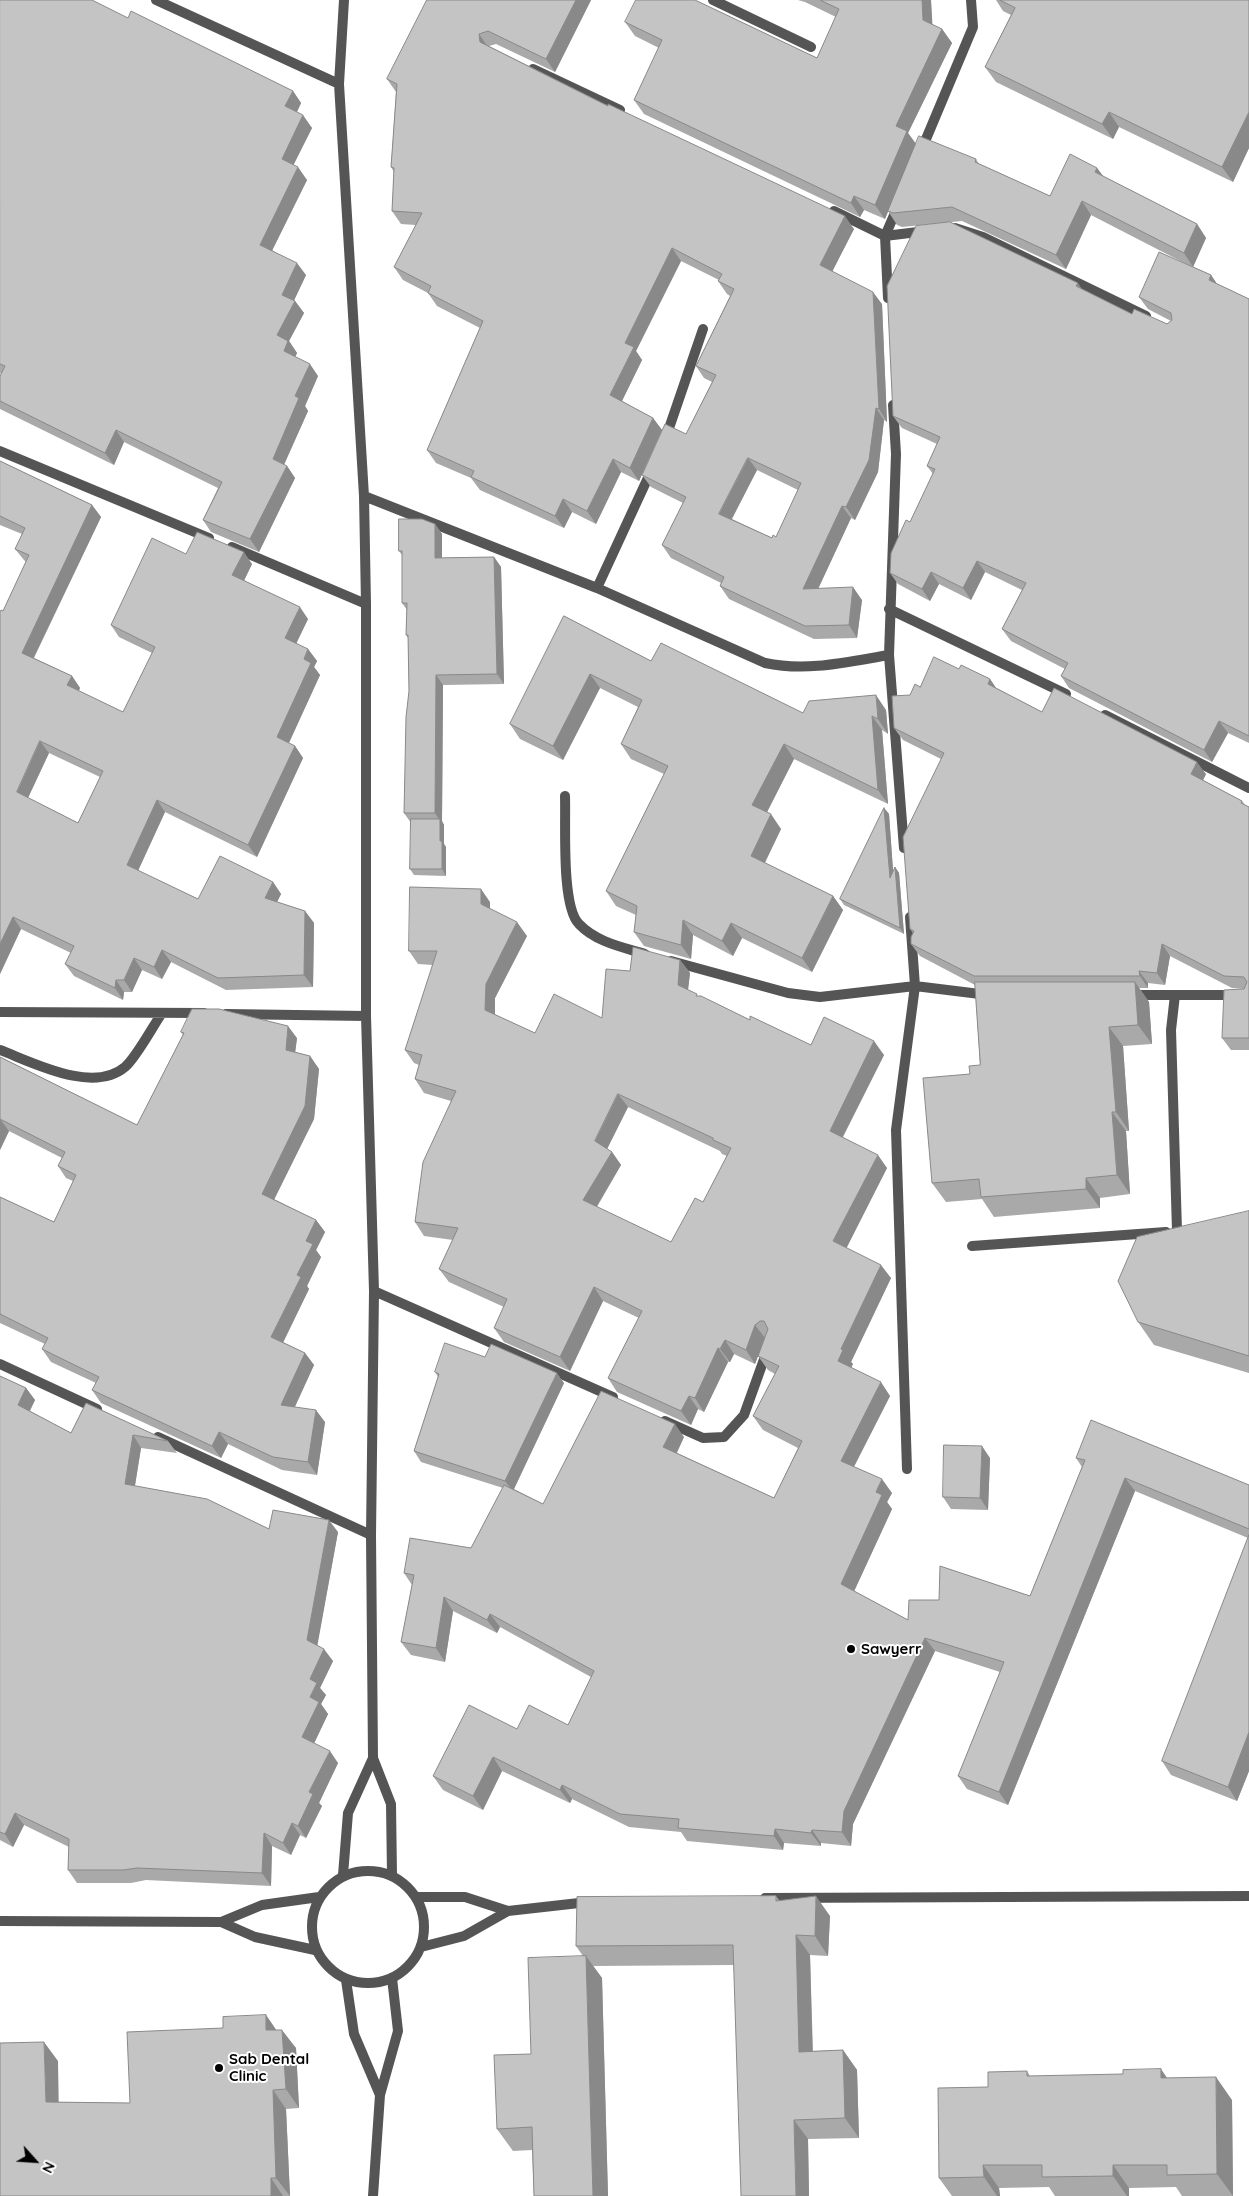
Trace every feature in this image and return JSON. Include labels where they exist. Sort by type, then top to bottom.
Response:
[{"type":"street","points":[[156,0],[339,84]]},
{"type":"street","points":[[344,0],[339,84],[364,496],[366,604],[366,1016],[374,1291],[371,1535],[373,1758],[390,1804],[392,1875]]},
{"type":"street","points":[[713,0],[811,48]]},
{"type":"street","points":[[918,158],[973,27],[971,0]]},
{"type":"street","points":[[521,63],[627,114]]},
{"type":"street","points":[[888,305],[885,236],[904,193]]},
{"type":"street","points":[[823,206],[885,236],[959,228],[983,237],[1156,321]]},
{"type":"street","points":[[597,588],[659,453],[703,328]]},
{"type":"street","points":[[893,395],[896,454],[889,608],[889,656],[905,859]]},
{"type":"street","points":[[0,451],[366,604]]},
{"type":"street","points":[[364,496],[597,588],[765,663],[788,668],[814,667],[889,656]]},
{"type":"street","points":[[889,608],[1076,700]]},
{"type":"street","points":[[1093,708],[1249,788]]},
{"type":"street","points":[[565,796],[568,898],[578,924],[609,944],[788,993],[820,997],[916,986],[977,995],[997,995]]},
{"type":"street","points":[[907,1469],[896,1130],[916,986],[909,908]]},
{"type":"street","points":[[1126,995],[1249,995]]},
{"type":"street","points":[[972,1246],[1182,1231],[1171,1030],[1175,995]]},
{"type":"street","points":[[0,1012],[162,1012],[366,1016]]},
{"type":"street","points":[[0,1050],[54,1070],[85,1078],[108,1077],[126,1067],[162,1012]]},
{"type":"street","points":[[374,1291],[623,1402]]},
{"type":"street","points":[[658,1418],[703,1438],[724,1437],[744,1415],[771,1341]]},
{"type":"street","points":[[0,1364],[108,1414]]},
{"type":"street","points":[[145,1431],[371,1535]]},
{"type":"street","points":[[343,1876],[348,1813],[373,1758]]},
{"type":"street","points":[[359,1870],[376,1870],[392,1875],[406,1884],[416,1897],[423,1913],[424,1930],[421,1947],[410,1966],[392,1978],[369,1984],[346,1980],[328,1968],[315,1950],[311,1923],[319,1897],[330,1885],[343,1876],[359,1870]]},
{"type":"street","points":[[753,1898],[1249,1896]]},
{"type":"street","points":[[0,1921],[221,1922],[262,1905],[319,1897]]},
{"type":"street","points":[[416,1897],[465,1897],[508,1911]]},
{"type":"street","points":[[421,1947],[464,1936],[508,1911],[595,1901]]},
{"type":"street","points":[[221,1922],[255,1937],[315,1950]]},
{"type":"street","points":[[373,2196],[380,2095],[398,2032],[392,1978]]},
{"type":"street","points":[[346,1980],[354,2034],[380,2095]]},
{"type":"building","points":[[0,0],[92,0],[128,18],[131,11],[293,91],[285,106],[303,115],[282,159],[298,167],[260,245],[297,263],[282,295],[295,301],[277,335],[288,341],[284,351],[310,364],[295,396],[299,398],[273,459],[287,466],[250,539],[203,520],[222,482],[116,430],[105,453],[0,401],[0,376],[5,366],[0,364]]},
{"type":"building","points":[[427,0],[576,0],[546,59],[488,31],[479,34],[480,42],[608,106],[608,104],[845,216],[820,265],[873,292],[879,409],[876,408],[869,460],[846,507],[842,506],[803,589],[853,587],[849,625],[805,626],[720,586],[724,577],[662,545],[686,497],[642,475],[665,424],[686,434],[716,375],[696,366],[734,289],[718,281],[722,274],[672,248],[625,343],[634,347],[610,395],[653,418],[630,468],[613,459],[587,511],[563,499],[555,516],[471,477],[474,471],[427,450],[483,321],[428,293],[431,286],[394,267],[422,213],[392,211],[394,168],[391,167],[397,84],[387,79]],"holes":[[[748,458],[801,483],[776,537],[773,535],[772,538],[719,514]]]},
{"type":"building","points":[[636,0],[695,0],[817,58],[839,9],[820,0],[922,0],[923,20],[942,29],[896,126],[907,131],[875,205],[854,196],[851,203],[634,100],[662,40],[625,22]]},
{"type":"building","points":[[1000,0],[1249,0],[1249,112],[1222,167],[1109,112],[1102,124],[985,67],[1015,8]]},
{"type":"building","points":[[919,136],[976,159],[975,162],[1050,196],[1070,154],[1097,168],[1095,172],[1197,224],[1184,253],[1082,201],[1056,255],[952,207],[893,213],[888,211]]},
{"type":"building","points":[[950,222],[1078,283],[1076,286],[1132,314],[1134,309],[1167,324],[1172,320],[1171,313],[1139,297],[1159,252],[1211,275],[1209,280],[1249,299],[1249,736],[1219,721],[1204,750],[1061,676],[1068,663],[1002,629],[1026,583],[977,561],[963,588],[931,572],[922,589],[890,573],[891,553],[906,520],[910,522],[935,469],[927,466],[940,437],[893,416],[887,286],[916,226]]},
{"type":"building","points":[[0,461],[92,505],[22,653],[72,676],[67,685],[123,712],[155,647],[111,625],[152,538],[186,554],[197,532],[244,552],[232,575],[300,607],[285,638],[308,649],[304,659],[311,663],[277,737],[295,746],[248,845],[157,800],[127,865],[198,899],[220,856],[273,882],[265,898],[305,911],[304,975],[218,978],[162,950],[154,967],[134,958],[124,980],[116,980],[115,988],[65,964],[74,946],[13,917],[0,944],[0,612],[1,610],[3,611],[29,555],[15,549],[25,528],[0,516]],"holes":[[[40,741],[103,771],[78,823],[17,792]]]},
{"type":"building","points":[[399,519],[422,519],[435,524],[435,558],[494,557],[497,674],[436,675],[435,813],[404,813],[406,717],[409,691],[408,635],[406,635],[407,603],[402,603],[402,551],[399,551]]},
{"type":"building","points":[[564,616],[651,661],[661,643],[803,713],[809,701],[876,695],[878,719],[872,716],[878,790],[784,744],[752,805],[771,814],[751,856],[833,896],[802,958],[731,923],[722,941],[683,920],[681,945],[634,932],[637,906],[606,891],[668,766],[621,744],[642,700],[590,674],[553,746],[510,724]]},
{"type":"building","points":[[934,657],[959,669],[961,665],[990,679],[988,684],[1042,712],[1054,688],[1197,762],[1191,774],[1242,801],[1241,803],[1249,807],[1249,1038],[1222,1038],[1224,990],[1244,989],[1247,982],[1244,977],[1224,976],[1162,944],[1157,973],[1139,971],[1140,976],[974,976],[911,944],[911,937],[914,931],[910,929],[903,837],[944,753],[894,728],[892,696],[910,695],[915,684],[920,687]]},
{"type":"building","points":[[884,808],[890,878],[895,867],[900,928],[840,899]]},
{"type":"building","points":[[411,819],[440,819],[442,869],[410,869]]},
{"type":"building","points":[[410,887],[481,889],[481,904],[517,922],[486,984],[485,1010],[535,1033],[554,994],[602,1018],[606,969],[630,971],[633,947],[680,960],[678,985],[697,994],[696,996],[701,996],[750,1020],[750,1016],[811,1045],[824,1017],[874,1041],[830,1131],[878,1155],[833,1241],[881,1265],[841,1349],[843,1350],[838,1361],[881,1382],[841,1461],[882,1479],[876,1492],[882,1495],[841,1584],[908,1620],[909,1600],[939,1600],[940,1566],[1030,1596],[1085,1460],[1076,1458],[1091,1420],[1249,1485],[1249,1529],[1125,1478],[999,1792],[958,1776],[1004,1662],[925,1638],[844,1811],[842,1832],[812,1830],[811,1833],[775,1829],[774,1836],[678,1828],[679,1819],[620,1814],[562,1785],[560,1790],[493,1757],[473,1796],[433,1776],[469,1705],[517,1729],[529,1705],[568,1725],[594,1671],[490,1614],[487,1620],[444,1597],[436,1648],[401,1642],[414,1575],[404,1573],[410,1538],[471,1548],[504,1485],[543,1504],[601,1391],[675,1424],[663,1447],[774,1498],[802,1441],[753,1416],[779,1366],[758,1356],[768,1329],[764,1321],[760,1321],[755,1325],[746,1350],[725,1340],[720,1349],[718,1348],[695,1398],[689,1396],[681,1411],[608,1378],[642,1311],[594,1287],[560,1357],[494,1328],[507,1299],[439,1269],[458,1228],[415,1222],[423,1162],[456,1091],[415,1079],[422,1055],[405,1050],[437,951],[409,951]],"holes":[[[618,1094],[713,1138],[713,1140],[731,1148],[703,1202],[695,1198],[671,1242],[583,1200],[612,1152],[595,1141]]]},
{"type":"building","points":[[975,982],[1135,982],[1138,1025],[1109,1027],[1116,1112],[1112,1112],[1117,1175],[1086,1178],[1086,1189],[981,1197],[979,1179],[932,1183],[923,1078],[970,1074],[969,1066],[980,1065]]},
{"type":"building","points":[[192,1009],[219,1009],[288,1026],[286,1050],[310,1056],[305,1106],[262,1194],[316,1220],[306,1241],[313,1244],[297,1275],[301,1277],[271,1337],[305,1353],[281,1405],[316,1410],[308,1462],[273,1457],[219,1432],[212,1446],[92,1390],[99,1377],[42,1349],[48,1338],[0,1314],[0,1197],[54,1222],[76,1175],[58,1166],[65,1152],[0,1119],[0,1057],[137,1125],[184,1033],[181,1032]]},
{"type":"building","points":[[1249,1211],[1249,1356],[1138,1322],[1118,1281],[1137,1237]]},
{"type":"building","points":[[445,1343],[485,1357],[491,1344],[557,1373],[505,1481],[414,1451],[439,1374],[435,1372]]},
{"type":"building","points":[[0,1376],[26,1388],[18,1405],[71,1433],[86,1403],[168,1441],[133,1435],[125,1484],[207,1499],[269,1529],[273,1510],[329,1520],[307,1640],[324,1649],[310,1679],[317,1683],[310,1697],[319,1702],[302,1737],[330,1751],[309,1792],[313,1794],[298,1826],[292,1823],[283,1843],[264,1833],[262,1873],[137,1868],[123,1870],[68,1870],[69,1839],[15,1813],[5,1834],[0,1832]]},
{"type":"building","points":[[944,1445],[982,1446],[980,1498],[943,1497]]},
{"type":"building","points":[[1249,1535],[1249,1732],[1228,1787],[1162,1761]]},
{"type":"building","points":[[776,1896],[776,1901],[816,1896],[815,1936],[796,1935],[799,2052],[843,2050],[845,2118],[794,2120],[796,2196],[741,2196],[733,1945],[576,1946],[577,1897]]},
{"type":"building","points":[[586,1956],[593,2196],[534,2196],[532,2127],[497,2129],[494,2055],[531,2054],[528,1958]]},
{"type":"building","points":[[266,2015],[266,2030],[282,2030],[286,2089],[273,2090],[276,2178],[271,2178],[271,2196],[0,2196],[0,2043],[44,2042],[46,2102],[130,2103],[127,2032],[223,2028],[223,2017]]},
{"type":"building","points":[[1161,2069],[1161,2078],[1216,2077],[1217,2174],[1167,2175],[1167,2165],[1113,2165],[1113,2176],[1042,2177],[1042,2165],[983,2165],[984,2177],[939,2178],[938,2088],[988,2087],[988,2072],[1027,2071],[1027,2076],[1123,2074],[1123,2070]]},
{"type":"place","name":"Sawyerr","points":[[851,1649]]},
{"type":"place","name":"Sab Dental Clinic","points":[[219,2068]]}]
